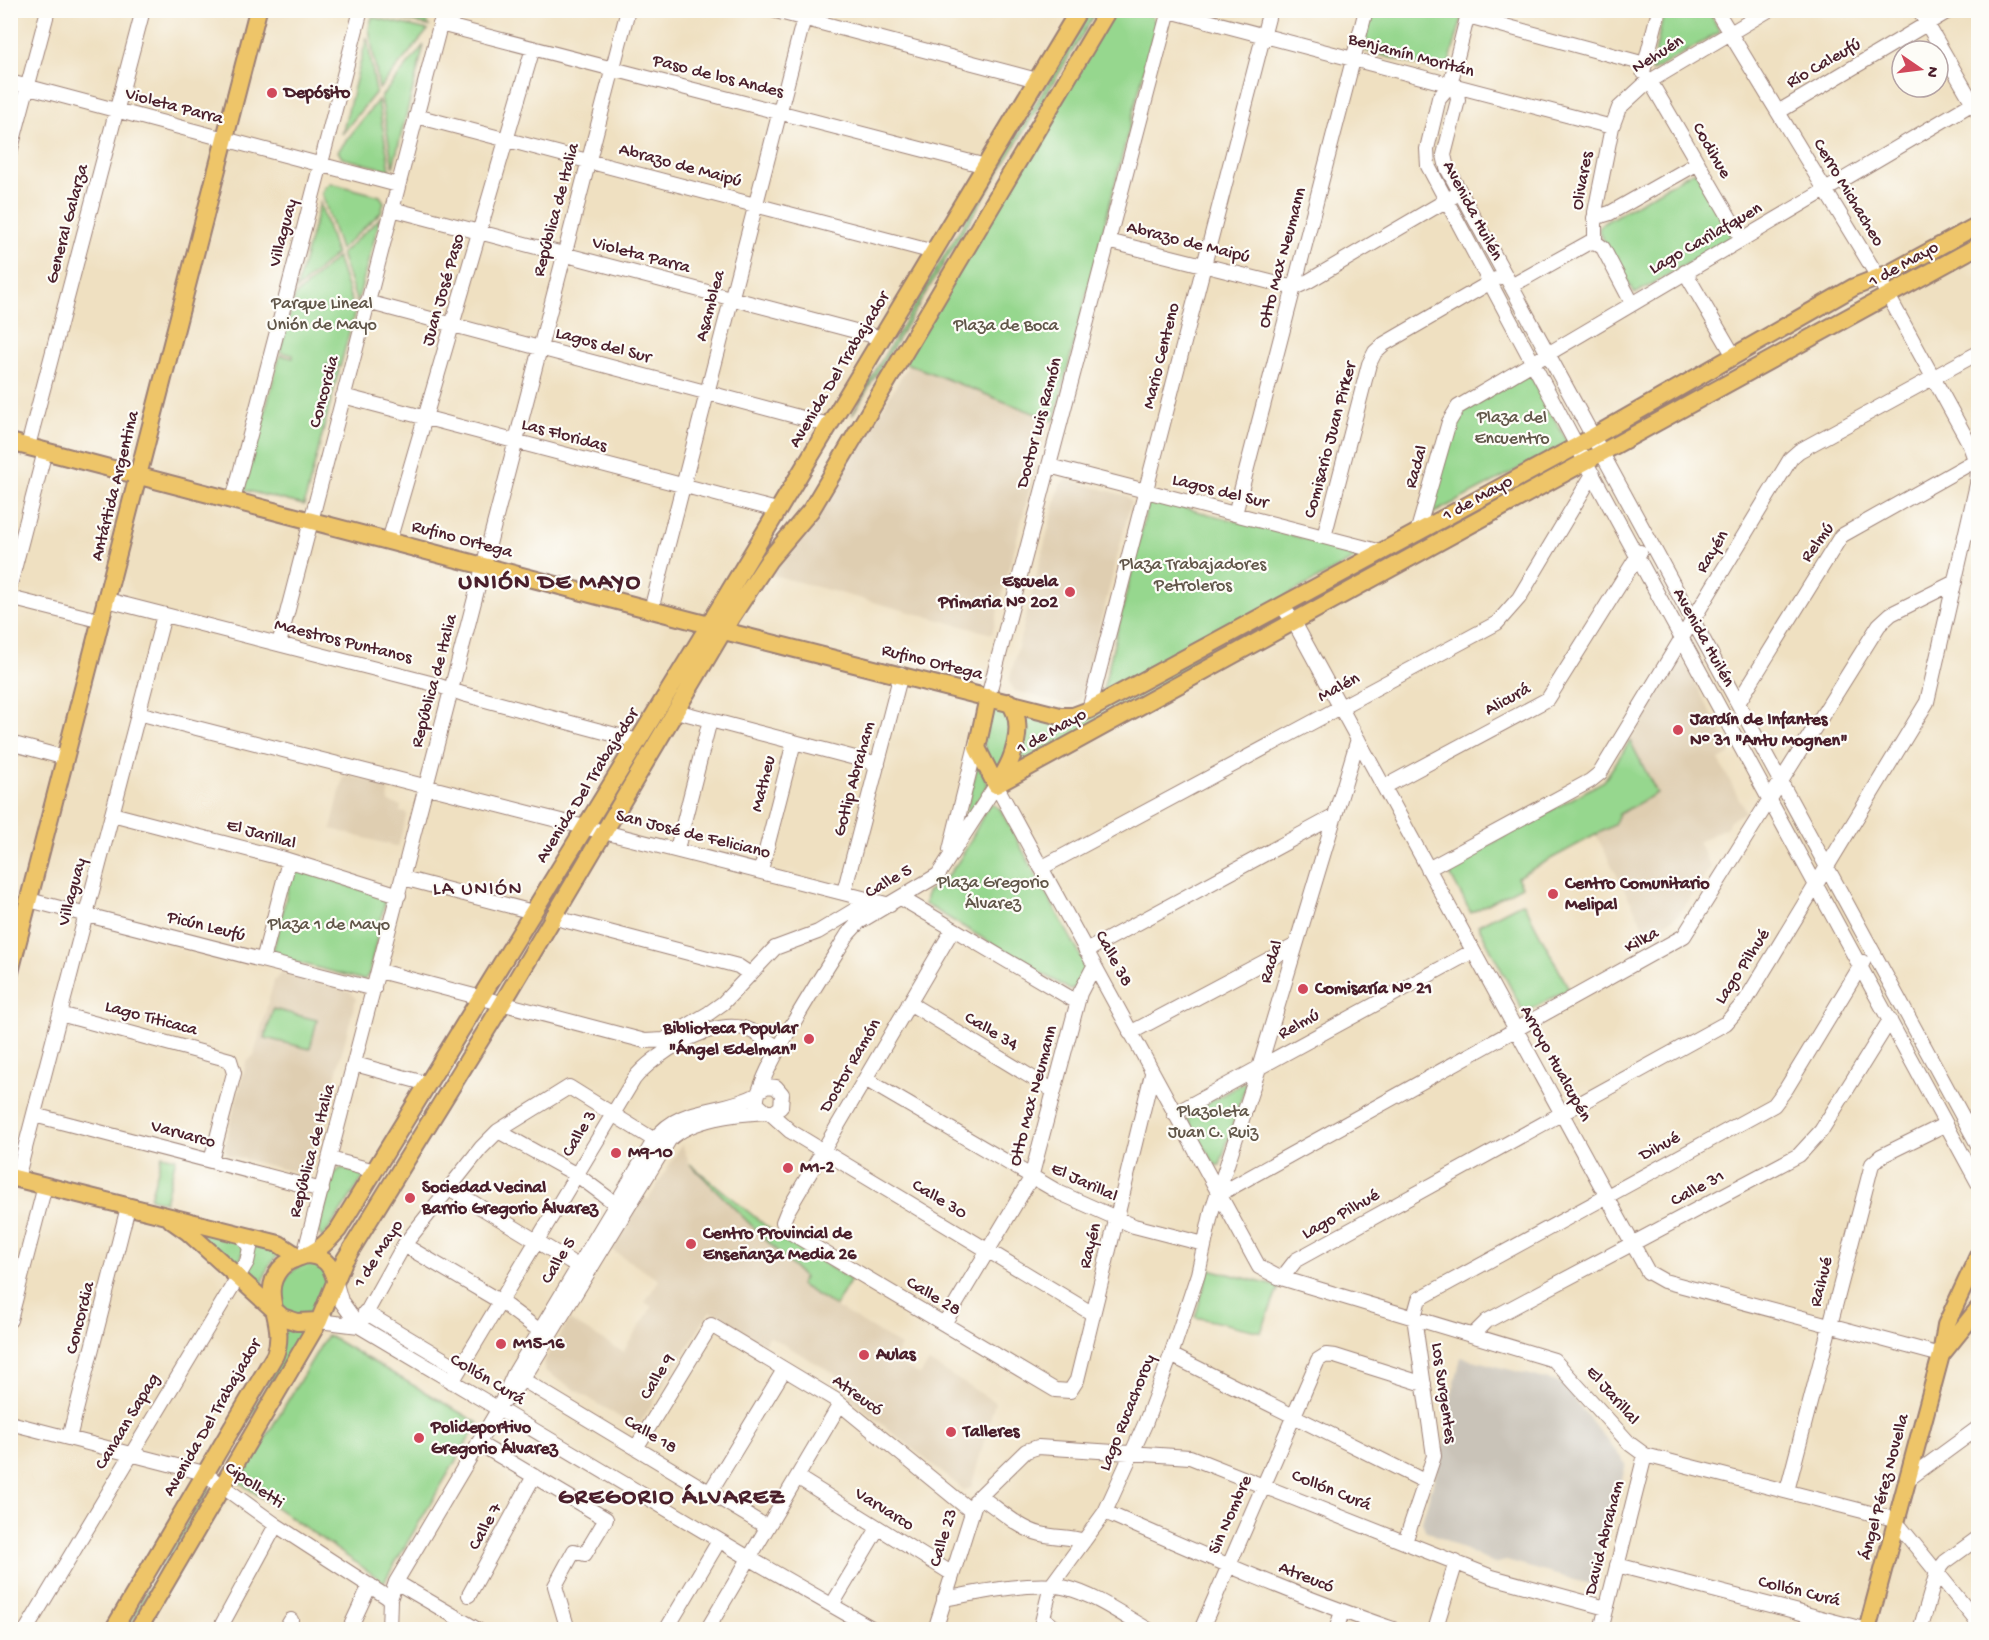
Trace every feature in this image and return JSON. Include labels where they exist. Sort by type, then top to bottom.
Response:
[{"type":"main road","name":"Antártida Argentina","points":[[10,972],[14,948],[29,900],[102,621],[258,10]]},
{"type":"main road","name":"Avenida Del Trabajador","points":[[138,1629],[320,1321],[344,1261],[676,711],[777,510],[1079,10]]},
{"type":"main road","name":"Avenida Del Trabajador","points":[[113,1629],[274,1355],[280,1329],[271,1295],[275,1276],[283,1266],[313,1252],[333,1236],[482,999],[638,741],[716,628],[811,510],[1108,10]]},
{"type":"main road","name":"1 de Mayo","points":[[1009,702],[1067,717],[1089,710],[1577,446],[1854,286],[1878,277],[1978,225]]},
{"type":"main road","name":"1 de Mayo","points":[[996,785],[1294,622],[1589,468],[1602,453],[1978,246]]},
{"type":"main road","name":"Rufino Ortega","points":[[10,442],[716,628],[1009,702]]},
{"type":"main road","name":"Doctor Luis Ramón","points":[[977,741],[988,697]]},
{"type":"main road","name":"Calle 5","points":[[996,785],[1009,763],[1018,724],[1016,713],[1009,702]]},
{"type":"main road","name":"Calle 38","points":[[977,741],[979,754],[996,785]]},
{"type":"main road","name":"Collón Curá","points":[[14,1178],[284,1245],[301,1256],[325,1260],[335,1280]]},
{"type":"main road","name":"Collón Curá","points":[[157,1215],[183,1228],[274,1310],[292,1322],[320,1321]]},
{"type":"main road","name":"Ángel Pérez Novella","points":[[1867,1629],[1941,1355],[1946,1325],[1978,1256]]},
{"type":"main road","name":"Ángel Pérez Novella","points":[[1941,1355],[1978,1309]]},
{"type":"street","points":[[10,152],[48,10]]},
{"type":"street","name":"General Galarza","points":[[28,446],[143,10]]},
{"type":"street","name":"Villaguay","points":[[233,500],[362,10]]},
{"type":"street","name":"República de Italia","points":[[301,1256],[322,1190],[628,10]]},
{"type":"street","points":[[772,10],[805,15],[1037,80]]},
{"type":"street","name":"Mario Centeno","points":[[1089,710],[1270,10]]},
{"type":"street","name":"Otto Max Neumann","points":[[1235,514],[1365,10]]},
{"type":"street","points":[[1644,84],[1645,64],[1659,10]]},
{"type":"street","name":"Cerro Michacheo","points":[[1716,10],[1878,277],[1977,460]]},
{"type":"street","name":"Nehuén","points":[[1612,127],[1619,108],[1644,84],[1769,10]]},
{"type":"street","points":[[1918,10],[1977,105]]},
{"type":"street","name":"Río Caleufú","points":[[1778,112],[1950,10]]},
{"type":"street","name":"Benjamín Moritán","points":[[1168,11],[1612,127]]},
{"type":"street","name":"Doctor Luis Ramón","points":[[988,697],[1168,11]]},
{"type":"street","points":[[1450,85],[1468,14],[1645,64]]},
{"type":"street","name":"Asamblea","points":[[651,610],[805,15]]},
{"type":"street","name":"Paso de los Andes","points":[[442,17],[533,48],[986,166]]},
{"type":"street","name":"Concordia","points":[[279,644],[442,17]]},
{"type":"street","name":"Juan José Paso","points":[[390,541],[533,48]]},
{"type":"street","name":"Violeta Parra","points":[[10,82],[398,185]]},
{"type":"street","name":"Codihue","points":[[1644,84],[1698,163],[1742,238]]},
{"type":"street","name":"Avenida Huilén","points":[[1978,1146],[1460,192],[1444,159],[1458,100],[1457,93],[1450,85],[1439,98],[1426,154],[1428,166],[1577,446],[1978,1184]]},
{"type":"street","name":"Lago Carilafquen","points":[[1454,411],[1742,238],[1977,105]]},
{"type":"street","name":"Abrazo de Maipú","points":[[416,116],[934,252]]},
{"type":"street","name":"Olivares","points":[[1595,242],[1594,218],[1612,127]]},
{"type":"street","points":[[1594,218],[1610,213],[1698,163]]},
{"type":"street","points":[[1294,288],[1460,192]]},
{"type":"street","name":"Violeta Parra","points":[[392,209],[882,338]]},
{"type":"street","name":"Abrazo de Maipú","points":[[1108,241],[1294,288]]},
{"type":"street","points":[[1490,282],[1508,280],[1588,243],[1595,242],[1601,246],[1632,303]]},
{"type":"street","points":[[1685,272],[1734,356]]},
{"type":"street","name":"Comisario Juan Pirker","points":[[1324,537],[1369,364],[1375,352],[1384,344],[1490,282]]},
{"type":"street","name":"Lagos del Sur","points":[[368,302],[829,425]]},
{"type":"street","name":"Rayén","points":[[1428,869],[1595,778],[1791,458],[1799,451],[1978,353]]},
{"type":"street","name":"Las Floridas","points":[[342,396],[777,510]]},
{"type":"street","name":"Radal","points":[[1417,533],[1454,411]]},
{"type":"street","points":[[10,585],[45,451]]},
{"type":"street","name":"Lago Pilhué","points":[[1281,1278],[1296,1260],[1726,1023],[1746,999],[1927,702],[1977,484],[1977,460]]},
{"type":"street","name":"Relmú","points":[[1738,704],[1841,536],[1977,460]]},
{"type":"street","name":"Lagos del Sur","points":[[1049,466],[1382,552]]},
{"type":"street","name":"Malén","points":[[1041,868],[1490,627],[1505,616],[1519,598],[1589,468]]},
{"type":"street","name":"Alicurá","points":[[1384,788],[1548,699],[1637,556],[1651,543]]},
{"type":"street","name":"Kilka","points":[[1218,1195],[1684,936],[1882,621],[1955,582]]},
{"type":"street","points":[[10,598],[102,621]]},
{"type":"street","name":"Maestros Puntanos","points":[[107,600],[638,741]]},
{"type":"street","name":"Arroyo Hualcupén","points":[[1282,606],[1294,622],[1648,1272],[1658,1279],[1941,1355]]},
{"type":"street","name":"Villaguay","points":[[14,1178],[34,1115],[164,615]]},
{"type":"street","name":"Gotlip Abraham","points":[[844,892],[901,674]]},
{"type":"street","points":[[676,711],[878,764]]},
{"type":"street","name":"San José de Feliciano","points":[[138,713],[844,892],[873,899],[895,901],[953,929],[1077,1002]]},
{"type":"street","points":[[677,849],[711,720]]},
{"type":"street","name":"Radal","points":[[1218,1195],[1259,1068],[1358,739]]},
{"type":"street","name":"Calle 5","points":[[947,861],[977,741]]},
{"type":"street","name":"Matheu","points":[[761,870],[794,742]]},
{"type":"street","points":[[10,743],[66,758]]},
{"type":"street","name":"Calle 5","points":[[388,1629],[390,1599],[396,1582],[660,1143],[668,1124],[683,1116],[742,1102],[758,1093],[779,1048],[848,934],[860,922],[938,875],[996,785]]},
{"type":"street","name":"Calle 38","points":[[996,785],[1218,1195]]},
{"type":"street","name":"El Jarillal","points":[[112,814],[289,861],[399,895]]},
{"type":"street","points":[[1086,951],[1335,816]]},
{"type":"street","points":[[263,960],[289,861]]},
{"type":"street","points":[[403,878],[533,912]]},
{"type":"street","points":[[379,971],[645,1041],[657,1041],[667,1038],[717,1009],[776,948],[818,932],[873,899]]},
{"type":"street","name":"Picún Leufú","points":[[29,900],[374,988]]},
{"type":"street","points":[[552,917],[738,966],[750,974]]},
{"type":"street","name":"Doctor Ramón","points":[[783,1222],[953,929]]},
{"type":"street","points":[[1130,1033],[1296,945]]},
{"type":"street","name":"Relmú","points":[[1174,1114],[1473,951]]},
{"type":"street","name":"Dihué","points":[[1414,1317],[1416,1302],[1422,1296],[1774,1105],[1860,966],[1874,952]]},
{"type":"street","name":"Otto Max Neumann","points":[[944,1324],[1031,1178],[1077,1002],[1094,966]]},
{"type":"street","name":"Calle 34","points":[[909,1003],[1054,1091]]},
{"type":"street","name":"Lago Titicaca","points":[[60,1014],[224,1057],[232,1062],[234,1073],[211,1161]]},
{"type":"street","name":"Calle 31","points":[[1473,1335],[1487,1321],[1790,1161],[1808,1148],[1890,1020]]},
{"type":"street","name":"Calle 3","points":[[452,1382],[614,1112],[646,1065],[710,1029],[742,1028],[779,1048]]},
{"type":"street","points":[[355,1064],[429,1084]]},
{"type":"street","name":"Rayén","points":[[1070,1391],[1077,1380],[1152,1074]]},
{"type":"street","name":"El Jarillal","points":[[865,1079],[1031,1178],[1117,1219],[1204,1244]]},
{"type":"street","points":[[758,1093],[771,1086],[782,1094],[781,1107],[768,1113]]},
{"type":"street","name":"1 de Mayo","points":[[359,1326],[404,1245],[498,1131],[569,1087],[614,1112]]},
{"type":"street","name":"Calle 30","points":[[758,1093],[757,1104],[784,1127],[1094,1314]]},
{"type":"street","points":[[614,1112],[660,1143]]},
{"type":"street","name":"Calle 5","points":[[518,1377],[540,1331],[583,1269],[616,1204],[660,1143],[691,1126],[734,1116],[768,1113]]},
{"type":"street","name":"Varvarco","points":[[34,1115],[322,1190]]},
{"type":"street","name":"Raihué","points":[[1787,1491],[1872,1164],[1881,1156],[1946,1124]]},
{"type":"street","points":[[498,1131],[577,1175],[616,1204]]},
{"type":"street","points":[[330,1159],[375,1171]]},
{"type":"street","points":[[10,1320],[45,1186]]},
{"type":"street","points":[[449,1188],[583,1269]]},
{"type":"street","name":"El Jarillal","points":[[1218,1195],[1254,1261],[1264,1271],[1558,1363],[1633,1448],[1645,1455],[1878,1514],[1896,1522]]},
{"type":"street","name":"Lago Rucachoroy","points":[[1042,1624],[1051,1586],[1105,1512],[1133,1451],[1191,1299],[1209,1218],[1218,1195]]},
{"type":"street","name":"Concordia","points":[[69,1438],[128,1208]]},
{"type":"street","name":"Calle 28","points":[[783,1222],[792,1234],[1055,1390],[1070,1391]]},
{"type":"street","name":"Canaan Sapag","points":[[26,1629],[247,1262],[250,1253],[249,1245],[241,1234]]},
{"type":"street","points":[[404,1245],[501,1302],[540,1331]]},
{"type":"street","name":"Collón Curá","points":[[335,1280],[341,1301],[359,1326],[719,1541],[874,1629]]},
{"type":"street","name":"Collón Curá","points":[[365,1312],[460,1369]]},
{"type":"street","name":"Los Surgentes","points":[[1405,1542],[1426,1482],[1434,1449],[1414,1317]]},
{"type":"street","name":"Collón Curá","points":[[320,1321],[359,1326]]},
{"type":"street","name":"Atreucó","points":[[711,1325],[840,1404],[971,1511]]},
{"type":"street","name":"Calle 9","points":[[636,1448],[711,1325]]},
{"type":"street","points":[[1171,1355],[1426,1482]]},
{"type":"street","name":"Sin Nombre","points":[[1201,1629],[1322,1356],[1335,1356],[1424,1384]]},
{"type":"street","points":[[710,1492],[784,1370]]},
{"type":"street","name":"Calle 18","points":[[518,1377],[767,1527]]},
{"type":"street","points":[[707,1629],[840,1404]]},
{"type":"street","name":"Cipolletti","points":[[10,1423],[204,1473],[276,1525],[390,1599]]},
{"type":"street","points":[[1907,1480],[1978,1428]]},
{"type":"street","points":[[478,1443],[606,1519],[585,1554],[574,1551],[555,1586],[568,1629]]},
{"type":"street","name":"Collón Curá","points":[[1034,1447],[1133,1451],[1190,1457],[1507,1581],[1606,1608]]},
{"type":"street","name":"Calle 23","points":[[935,1629],[971,1511],[979,1496],[1026,1451],[1034,1447]]},
{"type":"street","name":"David Abraham","points":[[1601,1629],[1645,1455]]},
{"type":"street","name":"Calle 7","points":[[469,1595],[534,1476]]},
{"type":"street","name":"Varvarco","points":[[797,1477],[951,1573]]},
{"type":"street","points":[[979,1496],[1026,1528],[1040,1534],[1070,1536],[1084,1541]]},
{"type":"street","name":"Atreucó","points":[[1105,1512],[1228,1566],[1342,1612],[1396,1629]]},
{"type":"street","points":[[1896,1522],[1978,1623]]},
{"type":"street","points":[[219,1629],[276,1525]]},
{"type":"street","points":[[832,1605],[878,1528]]},
{"type":"street","points":[[1920,1629],[1937,1572],[1945,1562],[1978,1538]]},
{"type":"street","points":[[666,1629],[719,1541]]},
{"type":"street","points":[[1435,1629],[1456,1562]]},
{"type":"street","name":"Collón Curá","points":[[1617,1565],[1867,1629]]},
{"type":"street","points":[[396,1582],[478,1629]]},
{"type":"street","points":[[349,1629],[370,1584]]},
{"type":"street","points":[[944,1599],[977,1592],[1051,1586],[1072,1589],[1149,1629]]},
{"type":"street","points":[[1336,1629],[1342,1612]]},
{"type":"street","points":[[1042,1624],[1058,1629]]},
{"type":"shaded area","points":[[909,364],[1048,419],[992,634],[769,574],[812,525]]},
{"type":"shaded area","name":"Escuela Primaria N° 202","points":[[1068,480],[1127,496],[1131,502],[1081,700],[1073,706],[1015,691],[1009,682],[1060,484]]},
{"type":"shaded area","points":[[1675,658],[1682,658],[1732,753],[1719,760],[1746,812],[1730,820],[1727,827],[1698,842],[1711,867],[1678,916],[1647,933],[1596,835],[1614,825],[1619,814],[1657,793],[1630,741]]},
{"type":"shaded area","points":[[344,775],[382,783],[388,787],[389,802],[401,806],[400,812],[407,813],[398,847],[331,829]]},
{"type":"shaded area","points":[[282,973],[351,992],[356,999],[311,1169],[303,1174],[228,1155],[224,1148],[246,1063],[254,1055],[274,981]]},
{"type":"shaded area","points":[[682,1144],[690,1164],[804,1278],[800,1285],[901,1346],[893,1359],[920,1375],[929,1362],[995,1402],[971,1488],[964,1490],[848,1397],[854,1385],[769,1336],[764,1344],[710,1311],[637,1428],[545,1371],[543,1363],[569,1320],[623,1352],[652,1307],[645,1302],[659,1280],[610,1249],[642,1196],[648,1200]]},
{"type":"shaded area","points":[[1461,1357],[1561,1383],[1626,1464],[1597,1578],[1589,1584],[1506,1561],[1494,1564],[1425,1530],[1422,1521],[1448,1432],[1445,1423]]},
{"type":"green space","points":[[374,10],[421,11],[429,26],[373,12]]},
{"type":"green space","name":"Plaza de Boca","points":[[1113,11],[1136,11],[1151,15],[1156,24],[1054,421],[903,362]]},
{"type":"green space","points":[[1371,11],[1464,11],[1448,67],[1438,71],[1366,51],[1363,47]]},
{"type":"green space","points":[[1664,11],[1709,11],[1720,32],[1651,72]]},
{"type":"green space","points":[[1090,13],[1093,17],[852,415],[875,371]]},
{"type":"green space","points":[[372,17],[428,30],[379,89],[369,28]]},
{"type":"green space","points":[[367,37],[376,92],[342,134]]},
{"type":"green space","points":[[424,45],[393,167],[381,97]]},
{"type":"green space","points":[[378,100],[390,170],[342,158],[338,151]]},
{"type":"green space","points":[[1692,172],[1697,172],[1733,237],[1635,294],[1599,232],[1600,225]]},
{"type":"green space","name":"Parque Lineal Unión de Mayo","points":[[330,183],[380,196],[384,202],[381,212],[340,250],[322,194],[324,188]]},
{"type":"green space","name":"Parque Lineal Unión de Mayo","points":[[320,203],[336,254],[296,290]]},
{"type":"green space","name":"Parque Lineal Unión de Mayo","points":[[380,218],[357,303],[341,254]]},
{"type":"green space","points":[[337,257],[355,311],[340,367],[327,364],[327,367],[339,370],[304,505],[244,490],[280,355],[293,358],[293,355],[280,352],[295,296]]},
{"type":"green space","name":"Plaza del Encuentro","points":[[1529,373],[1568,443],[1428,516],[1457,414]]},
{"type":"green space","name":"Plaza Trabajadores Petroleros","points":[[1149,499],[1358,552],[1358,557],[1102,694]]},
{"type":"green space","points":[[1273,616],[1277,622],[1016,769],[1021,713],[1063,722]]},
{"type":"green space","points":[[1000,705],[1013,719],[1005,759],[996,768],[991,767],[983,742],[994,707]]},
{"type":"green space","points":[[1630,741],[1657,793],[1619,814],[1614,825],[1517,877],[1522,886],[1471,913],[1450,874],[1453,865],[1604,781]]},
{"type":"green space","points":[[978,762],[988,784],[963,825]]},
{"type":"green space","name":"Plaza Gregorio Álvarez","points":[[992,804],[1000,809],[1084,962],[1081,979],[1070,990],[925,904],[927,892],[948,875],[956,865],[988,806]]},
{"type":"green space","name":"Plaza 1 de Mayo","points":[[296,869],[386,897],[369,974],[364,980],[272,956],[292,872]]},
{"type":"green space","points":[[1523,902],[1569,989],[1524,1013],[1478,925]]},
{"type":"green space","points":[[273,1009],[317,1020],[310,1049],[265,1038]]},
{"type":"green space","name":"Plazoleta Juan C. Ruiz","points":[[1247,1081],[1220,1165],[1215,1165],[1188,1121],[1188,1114]]},
{"type":"green space","points":[[162,1155],[176,1158],[165,1202],[150,1198]]},
{"type":"green space","points":[[690,1164],[777,1235],[851,1280],[835,1306],[800,1285],[804,1278]]},
{"type":"green space","points":[[341,1168],[362,1174],[364,1177],[323,1238],[318,1232],[334,1174]]},
{"type":"green space","points":[[186,1225],[245,1243],[239,1267]]},
{"type":"green space","points":[[253,1242],[279,1253],[268,1267],[261,1288],[244,1273]]},
{"type":"green space","points":[[309,1261],[318,1263],[329,1279],[317,1310],[296,1317],[282,1307],[281,1292],[290,1273]]},
{"type":"green space","points":[[1209,1269],[1279,1287],[1261,1332],[1195,1317]]},
{"type":"green space","points":[[285,1326],[304,1331],[218,1472],[217,1468],[273,1375]]},
{"type":"green space","points":[[327,1335],[478,1423],[384,1582],[239,1482]]},
{"type":"green space","points":[[209,1486],[210,1489],[128,1629],[123,1630]]},
{"type":"place","name":"Depósito","points":[[272,93]]},
{"type":"place","name":"Escuela Primaria N° 202","points":[[1070,592]]},
{"type":"place","name":"Jardín de Infantes N° 31 \"Antu Mognen\"","points":[[1678,730]]},
{"type":"place","name":"Centro Comunitario Melipal","points":[[1553,894]]},
{"type":"place","name":"Comisaría N° 21","points":[[1303,989]]},
{"type":"place","name":"Biblioteca Popular \"Ángel Edelman\"","points":[[809,1039]]},
{"type":"place","name":"M9-10","points":[[616,1153]]},
{"type":"place","name":"M1-2","points":[[788,1168]]},
{"type":"place","name":"Sociedad Vecinal Barrio Gregorio Álvarez","points":[[410,1198]]},
{"type":"place","name":"Centro Provincial de Enseñanza Media 26","points":[[691,1244]]},
{"type":"place","name":"M15-16","points":[[501,1344]]},
{"type":"place","name":"Aulas","points":[[864,1355]]},
{"type":"place","name":"Talleres","points":[[951,1432]]},
{"type":"place","name":"Polideportivo Gregorio Álvarez","points":[[419,1438]]},
{"type":"district","name":"UNIÓN DE MAYO","points":[[550,583]]},
{"type":"district","name":"LA UNIÓN","points":[[478,890]]},
{"type":"district","name":"GREGORIO ÁLVAREZ","points":[[672,1498]]}]
